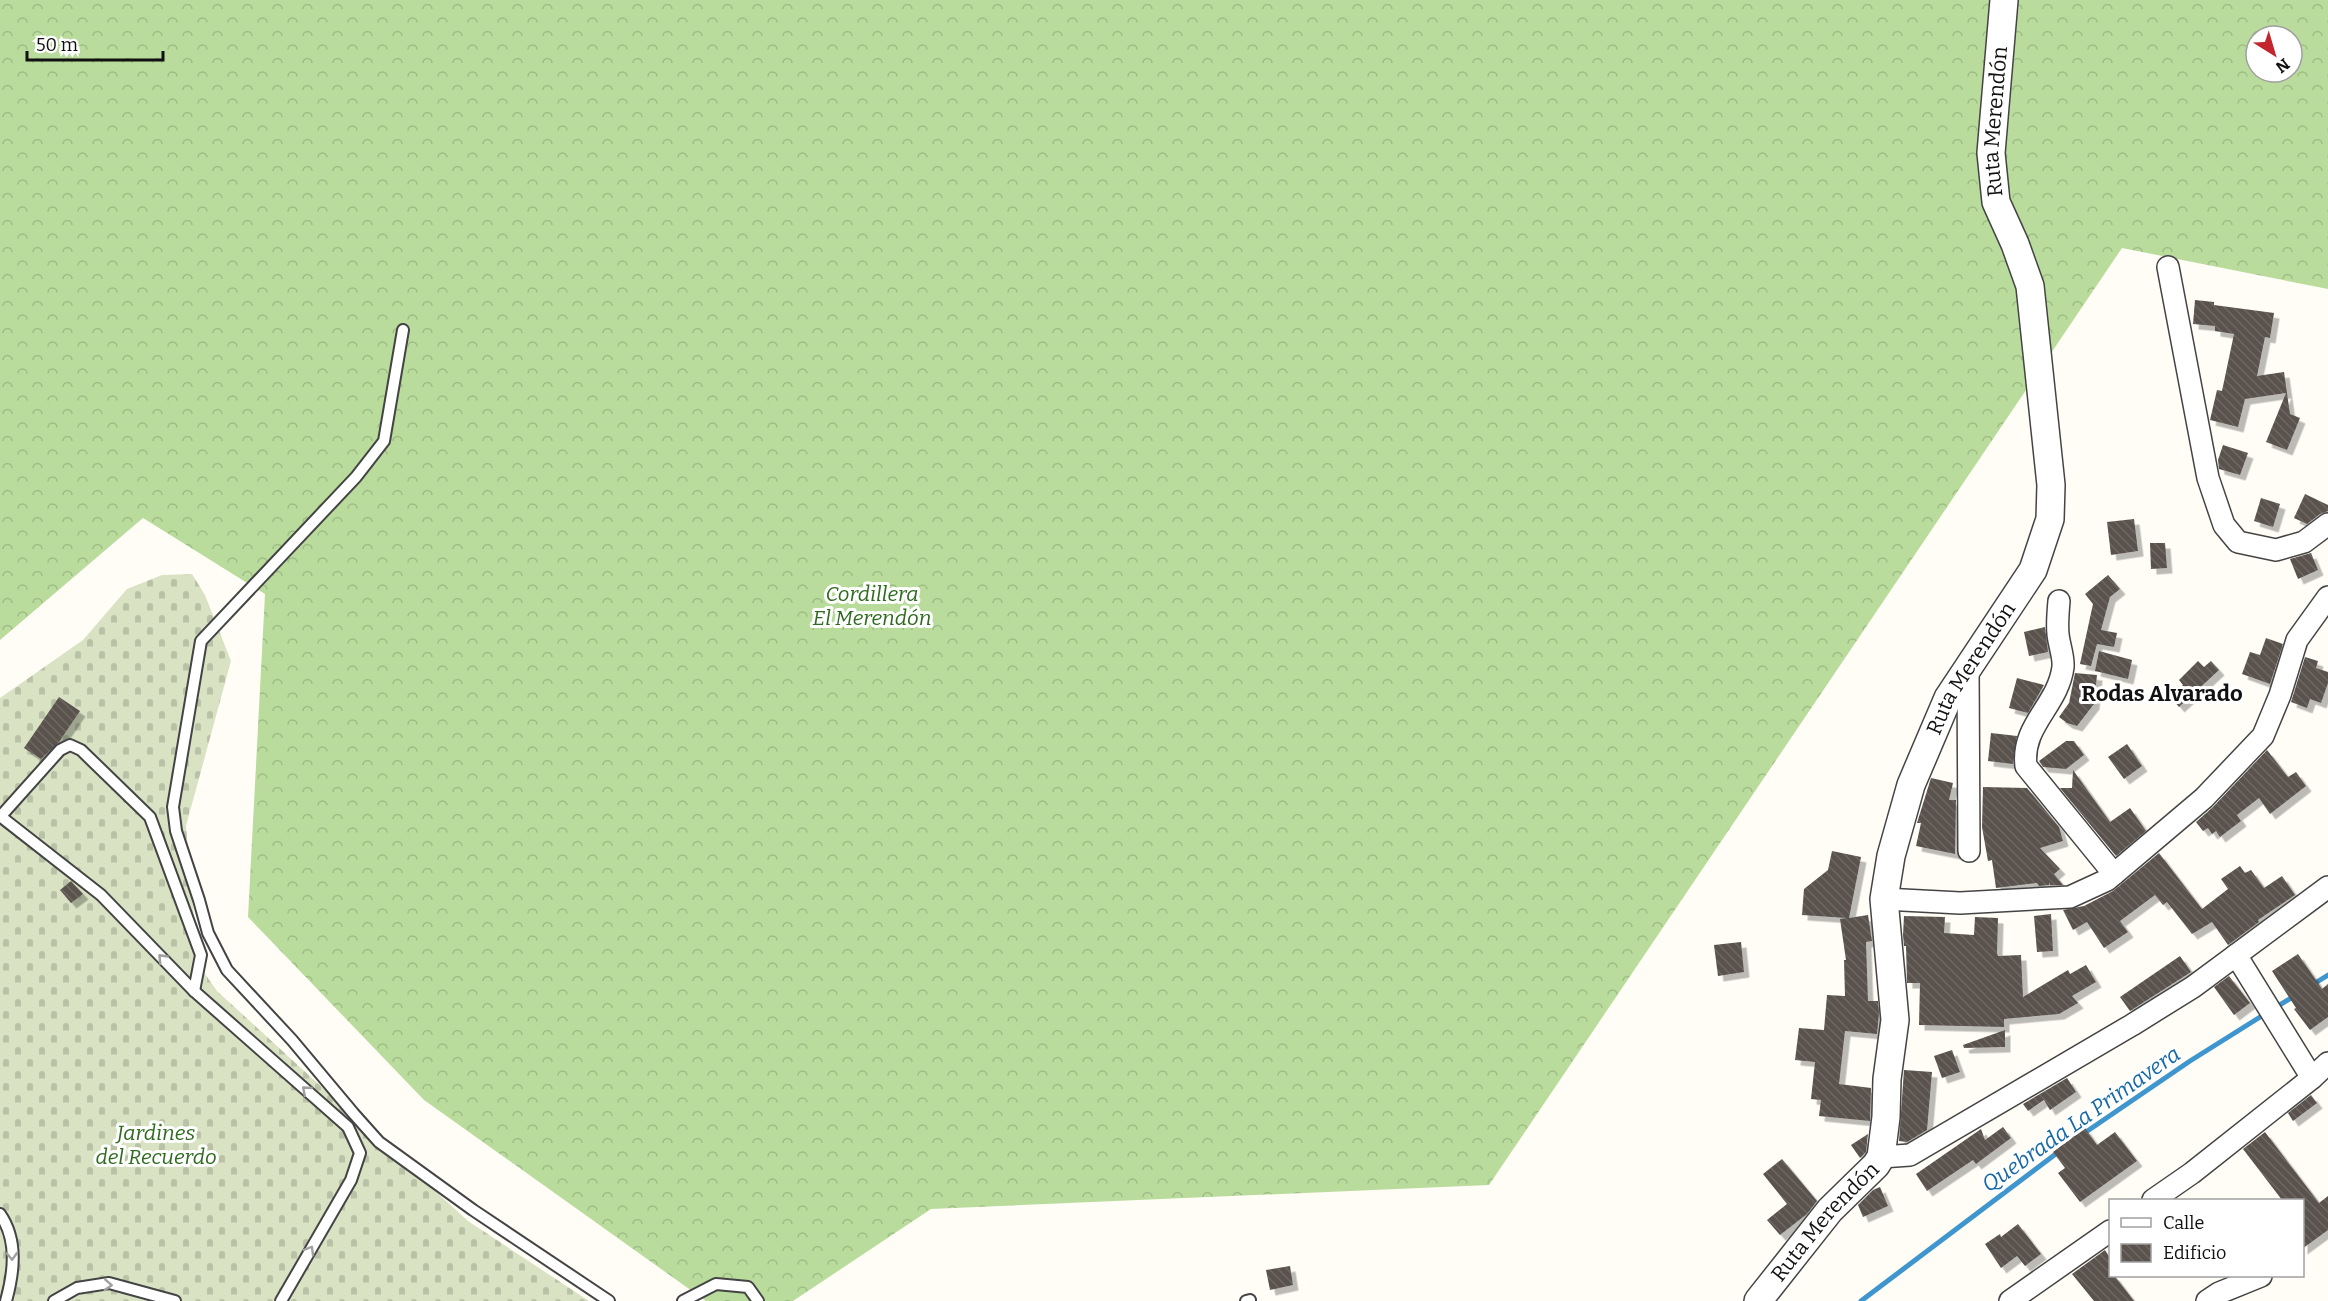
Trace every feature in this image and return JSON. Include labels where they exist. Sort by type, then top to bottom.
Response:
[{"type":"street","name":"Ruta Merendón","points":[[1758,1301],[1830,1210],[1881,1157],[1886,1117],[1887,1079],[1895,1020],[1884,899],[1891,856],[1911,785],[1948,698],[2033,570],[2050,519],[2051,485],[2030,286],[2015,244],[1996,202],[1991,153],[2004,0]]},
{"type":"street","points":[[2168,267],[2208,478],[2224,525],[2238,542],[2276,550],[2304,542],[2328,524]]},
{"type":"street","points":[[1884,899],[1960,903],[2070,897],[2107,880],[2204,798],[2263,736],[2280,695],[2297,640],[2328,597]]},
{"type":"street","points":[[2059,602],[2058,634],[2063,666],[2055,693],[2028,738],[2024,752],[2026,766],[2114,874]]},
{"type":"street","points":[[1968,667],[1969,851]]},
{"type":"street","points":[[1881,1157],[1910,1155],[1949,1135],[2132,1025],[2193,987],[2328,887]]},
{"type":"street","points":[[2236,955],[2320,1076]]},
{"type":"street","points":[[2154,1199],[2320,1076],[2328,1063]]},
{"type":"street","points":[[2010,1301],[2109,1232]]},
{"type":"street","points":[[2207,1301],[2219,1293],[2256,1277]]},
{"type":"lane","points":[[403,330],[384,441],[356,477],[201,641],[173,807],[176,831],[208,933],[227,970],[292,1040],[379,1142],[473,1210],[609,1301]]},
{"type":"lane","points":[[194,991],[201,956],[150,817],[81,750],[70,745],[60,750],[0,816],[100,895],[194,991],[348,1127],[360,1153],[351,1180],[281,1301]]},
{"type":"lane","points":[[0,1214],[9,1228],[12,1249],[13,1276],[6,1301]]},
{"type":"lane","points":[[54,1301],[77,1288],[109,1282],[175,1301]]},
{"type":"lane","points":[[683,1301],[716,1284],[748,1287],[759,1301]]},
{"type":"green space","name":"Cordillera El Merendón","points":[[0,0],[2328,0],[2328,289],[2122,248],[1489,1185],[931,1209],[793,1301],[706,1301],[424,1100],[248,917],[265,594],[143,518],[0,640]]},
{"type":"green space","name":"Jardines del Recuerdo","points":[[192,574],[205,595],[231,661],[186,826],[198,964],[217,991],[468,1221],[589,1301],[0,1301],[0,698],[83,640],[127,589],[162,575]]},
{"type":"building","points":[[2195,300],[2214,302],[2214,305],[2274,313],[2270,338],[2265,337],[2257,376],[2284,372],[2290,414],[2300,418],[2287,450],[2266,442],[2286,393],[2245,399],[2238,427],[2210,420],[2217,390],[2222,391],[2234,334],[2215,331],[2215,326],[2193,324]]},
{"type":"building","points":[[2223,445],[2248,453],[2240,475],[2219,469],[2218,460]]},
{"type":"building","points":[[2305,494],[2328,505],[2328,511],[2307,524],[2294,518]]},
{"type":"building","points":[[2261,498],[2280,504],[2273,527],[2254,521]]},
{"type":"building","points":[[2134,519],[2138,551],[2111,555],[2107,522]]},
{"type":"building","points":[[2150,543],[2165,543],[2167,568],[2151,569]]},
{"type":"building","points":[[2311,553],[2318,570],[2298,579],[2290,559]]},
{"type":"building","points":[[2108,575],[2120,589],[2110,597],[2101,630],[2117,633],[2114,647],[2097,644],[2091,666],[2080,664],[2093,604],[2085,594]]},
{"type":"building","points":[[2045,627],[2048,652],[2029,656],[2024,632]]},
{"type":"building","points":[[2266,638],[2283,644],[2270,684],[2242,674],[2250,652],[2260,655]]},
{"type":"building","points":[[2099,651],[2132,660],[2128,679],[2095,671]]},
{"type":"building","points":[[2305,657],[2318,661],[2316,668],[2328,672],[2328,683],[2321,703],[2310,699],[2307,708],[2291,702]]},
{"type":"building","points":[[2198,661],[2204,667],[2211,661],[2219,670],[2179,707],[2170,696],[2183,685],[2179,680]]},
{"type":"building","points":[[2075,673],[2097,675],[2094,704],[2077,726],[2059,717],[2069,703]]},
{"type":"building","points":[[2017,678],[2044,685],[2028,713],[2009,708]]},
{"type":"building","points":[[59,697],[80,711],[59,742],[41,759],[24,748]]},
{"type":"building","points":[[1991,733],[2017,736],[2013,764],[1988,761]]},
{"type":"building","points":[[2066,741],[2074,741],[2084,755],[2066,769],[2043,767],[2039,761]]},
{"type":"building","points":[[2127,744],[2142,766],[2124,779],[2108,757]]},
{"type":"building","points":[[2267,750],[2288,777],[2296,772],[2306,786],[2270,814],[2259,798],[2237,815],[2241,821],[2220,837],[2216,831],[2212,834],[2208,828],[2203,831],[2196,822]]},
{"type":"building","points":[[2073,770],[2110,822],[2130,808],[2146,831],[2116,856],[2060,788],[2072,788]]},
{"type":"building","points":[[1931,778],[1953,783],[1949,800],[1956,800],[1955,854],[1916,846],[1921,823],[1917,823]]},
{"type":"building","points":[[1983,787],[2027,788],[2059,827],[2063,841],[2040,848],[2060,869],[2054,874],[2063,885],[2050,885],[2049,882],[2049,885],[2039,886],[2037,883],[1996,888],[1992,860],[1988,861],[1982,827]]},
{"type":"building","points":[[1832,851],[1861,857],[1849,918],[1868,915],[1872,941],[1866,942],[1868,1001],[1878,1001],[1877,1034],[1845,1031],[1839,1084],[1871,1088],[1870,1121],[1819,1116],[1821,1100],[1811,1099],[1815,1062],[1795,1060],[1799,1028],[1824,1030],[1827,995],[1845,996],[1844,960],[1846,960],[1840,919],[1846,918],[1802,915],[1804,889],[1828,870]]},
{"type":"building","points":[[2159,853],[2202,909],[2228,889],[2221,879],[2240,866],[2245,873],[2251,870],[2264,888],[2282,876],[2295,895],[2258,920],[2259,922],[2228,945],[2212,922],[2192,934],[2167,902],[2163,905],[2155,895],[2120,921],[2128,932],[2104,948],[2087,922],[2073,930],[2063,910],[2084,906],[2113,891]]},
{"type":"building","points":[[71,881],[83,894],[71,903],[60,890]]},
{"type":"building","points":[[2051,914],[2053,951],[2037,952],[2034,916]]},
{"type":"building","points":[[1904,916],[1945,917],[1944,933],[1974,935],[1975,917],[1998,918],[1997,953],[1998,956],[2021,955],[2023,997],[2068,970],[2070,974],[2086,965],[2096,982],[2072,996],[2078,1003],[2059,1014],[2004,1019],[2004,1027],[1919,1025],[1920,983],[1907,983],[1906,946],[1904,946],[1903,935]]},
{"type":"building","points":[[1741,942],[1744,972],[1718,976],[1714,945]]},
{"type":"building","points":[[2298,954],[2322,989],[2328,984],[2328,1017],[2310,1030],[2294,1009],[2296,1008],[2272,971]]},
{"type":"building","points":[[2180,956],[2191,972],[2130,1011],[2120,997]]},
{"type":"building","points":[[2229,976],[2250,1003],[2234,1015],[2214,987]]},
{"type":"building","points":[[2005,1030],[2005,1047],[1964,1048],[1963,1045]]},
{"type":"building","points":[[1952,1050],[1960,1072],[1942,1078],[1934,1056]]},
{"type":"building","points":[[1904,1070],[1932,1072],[1927,1130],[1907,1142],[1899,1141]]},
{"type":"building","points":[[2067,1078],[2076,1092],[2050,1110],[2044,1100],[2028,1111],[2023,1104]]},
{"type":"building","points":[[2311,1095],[2317,1103],[2293,1121],[2288,1113]]},
{"type":"building","points":[[2003,1127],[2011,1138],[1976,1164],[1973,1160],[1927,1191],[1916,1174],[1981,1129],[1985,1140]]},
{"type":"building","points":[[2085,1128],[2097,1145],[2115,1132],[2137,1161],[2080,1202],[2058,1173],[2065,1168],[2053,1152]]},
{"type":"building","points":[[2265,1132],[2319,1203],[2328,1196],[2328,1230],[2304,1248],[2304,1199],[2281,1199],[2243,1149]]},
{"type":"building","points":[[1868,1134],[1866,1152],[1860,1158],[1851,1145]]},
{"type":"building","points":[[1782,1159],[1817,1201],[1807,1214],[1780,1235],[1767,1220],[1787,1204],[1763,1174]]},
{"type":"building","points":[[1880,1187],[1888,1206],[1863,1217],[1858,1205],[1873,1190]]},
{"type":"building","points":[[2018,1224],[2041,1254],[2025,1266],[2017,1256],[2001,1268],[1985,1244],[2000,1234],[2001,1237]]},
{"type":"building","points":[[2105,1250],[2109,1256],[2109,1277],[2116,1277],[2134,1301],[2094,1301],[2072,1274]]},
{"type":"building","points":[[1290,1266],[1293,1285],[1270,1290],[1266,1270]]},
{"type":"waterway","name":"Quebrada La Primavera","points":[[2312,985],[2328,975]]},
{"type":"waterway","name":"Quebrada La Primavera","points":[[2273,1009],[2296,995]]},
{"type":"waterway","name":"Quebrada La Primavera","points":[[2083,1134],[2190,1061],[2265,1014]]},
{"type":"waterway","name":"Quebrada La Primavera","points":[[1861,1301],[2061,1150]]},
{"type":"district","name":"Rodas Alvarado","points":[[2162,693]]}]
